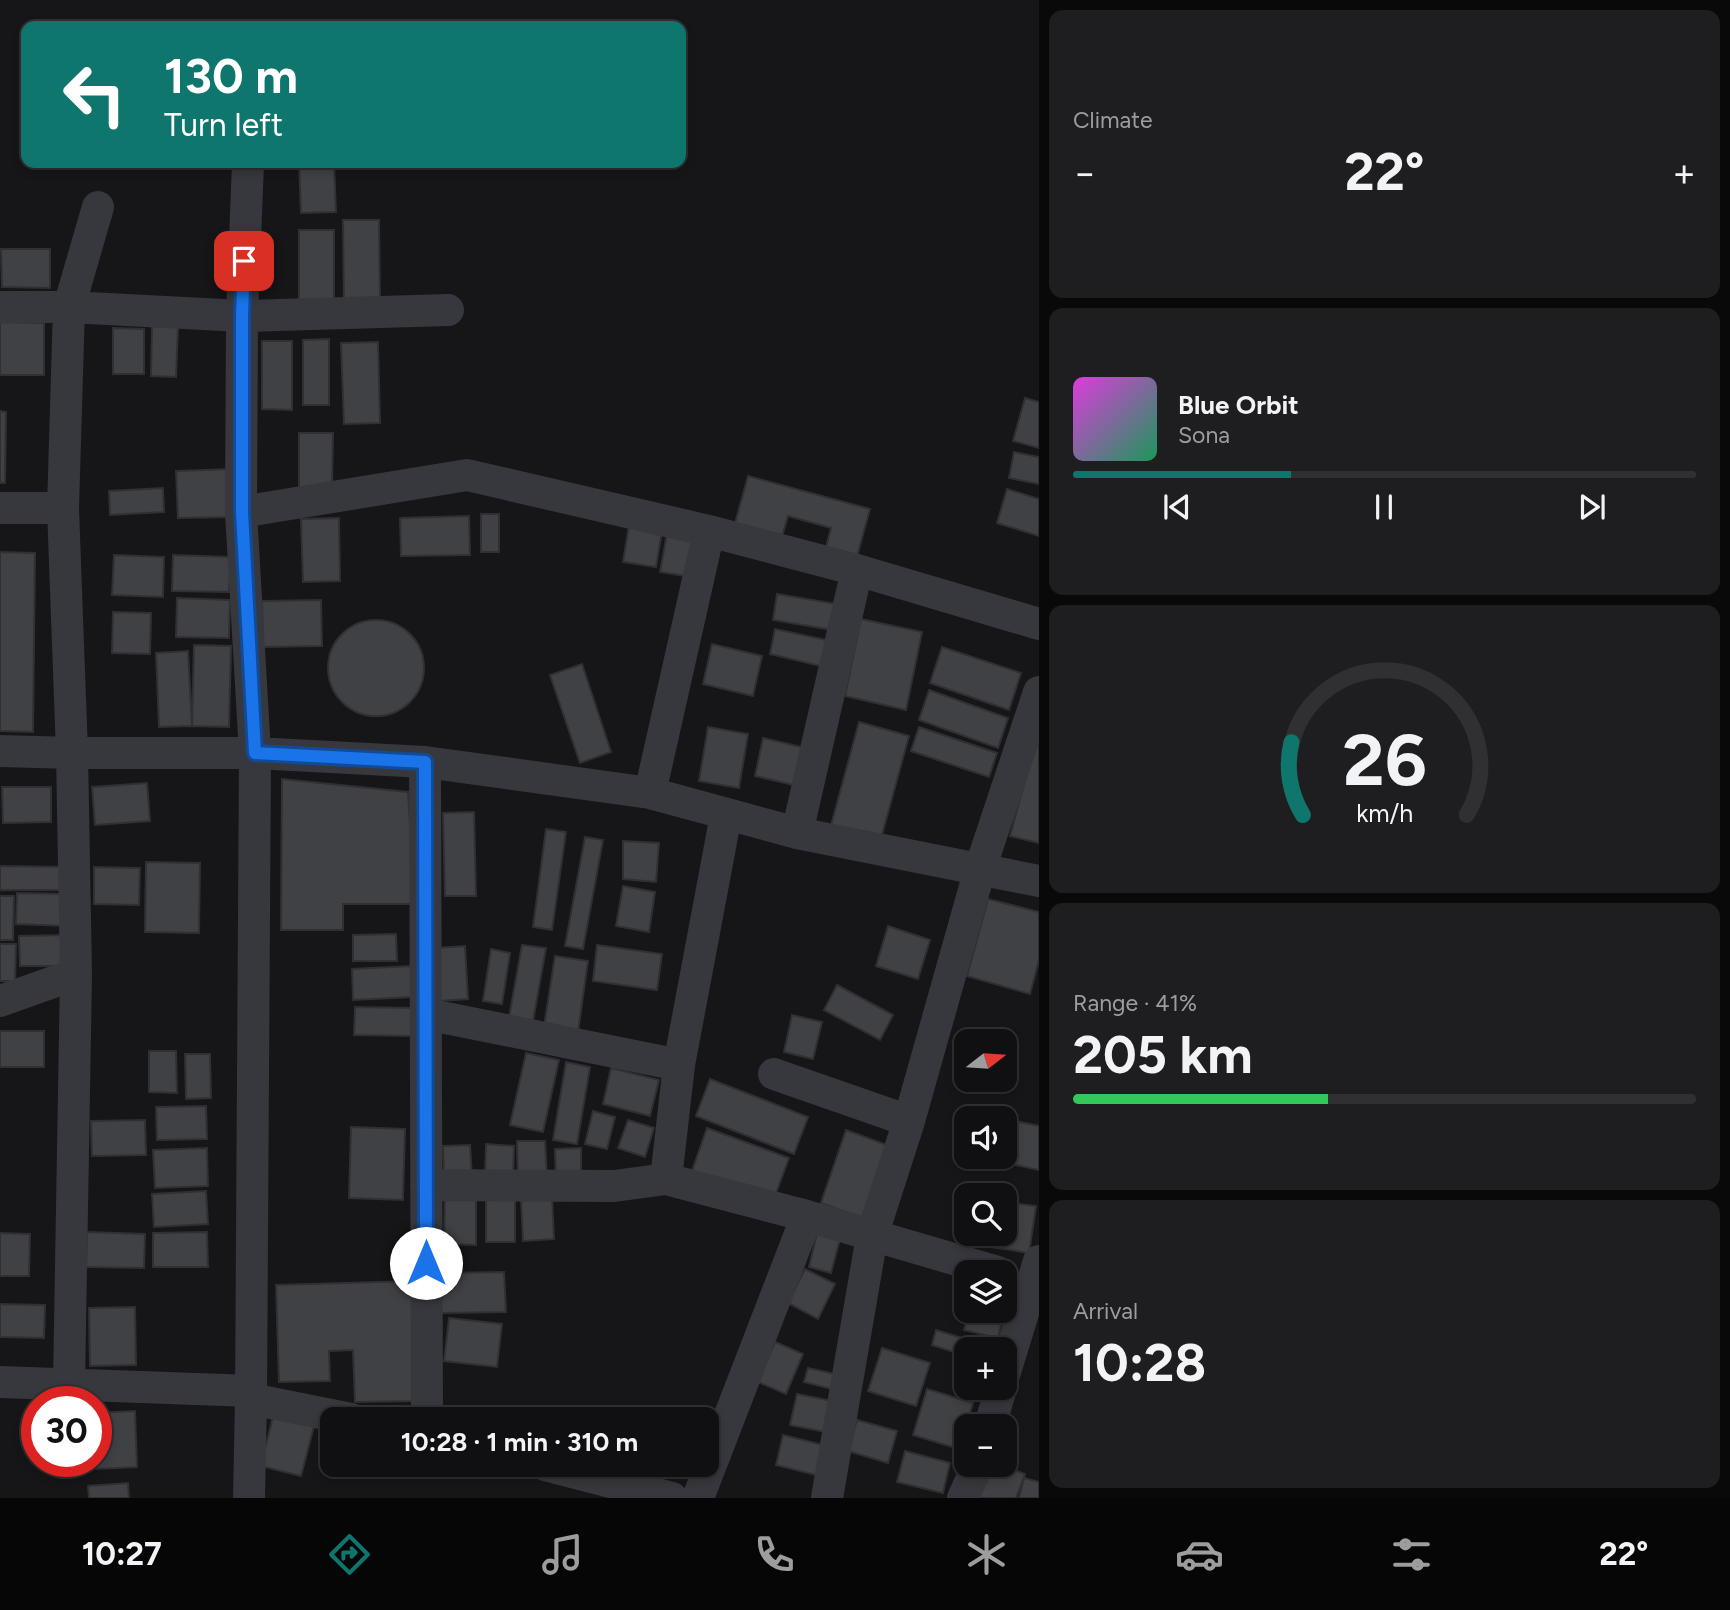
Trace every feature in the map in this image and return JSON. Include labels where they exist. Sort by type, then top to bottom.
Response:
[{"type":"street","points":[[248,168],[242,316],[242,512],[255,753],[252,1395],[249,1498]]},
{"type":"street","points":[[69,1384],[76,974],[72,754],[63,508],[69,307],[98,207]]},
{"type":"street","points":[[0,307],[69,307],[242,316],[448,310]]},
{"type":"street","points":[[242,512],[467,475],[709,531],[857,570],[1039,624]]},
{"type":"street","points":[[0,508],[63,508]]},
{"type":"street","points":[[650,793],[709,531]]},
{"type":"street","points":[[797,833],[857,570]]},
{"type":"street","points":[[827,1498],[872,1236],[909,1121],[980,869],[1039,692]]},
{"type":"street","points":[[0,751],[72,754],[255,753],[425,762],[650,793],[797,833],[1039,881]]},
{"type":"street","points":[[425,762],[427,1407]]},
{"type":"street","points":[[666,1179],[679,1065],[726,815]]},
{"type":"street","points":[[0,1001],[76,974]]},
{"type":"street","points":[[426,1014],[679,1065]]},
{"type":"street","points":[[774,1074],[909,1121]]},
{"type":"street","points":[[426,1185],[614,1186],[666,1179],[807,1216],[956,1260]]},
{"type":"street","points":[[698,1498],[807,1216]]},
{"type":"street","points":[[1013,1337],[1028,1275]]},
{"type":"street","points":[[0,1382],[252,1395],[320,1411]]},
{"type":"street","points":[[585,1477],[638,1493],[672,1498]]},
{"type":"street","points":[[963,1498],[973,1477]]},
{"type":"building","points":[[299,168],[334,168],[336,212],[301,213]]},
{"type":"building","points":[[343,220],[379,220],[380,307],[344,307]]},
{"type":"building","points":[[299,230],[334,230],[334,302],[299,302]]},
{"type":"building","points":[[1,249],[50,249],[50,288],[2,287]]},
{"type":"building","points":[[0,322],[44,323],[44,375],[0,375]]},
{"type":"building","points":[[152,326],[178,327],[176,377],[151,376]]},
{"type":"building","points":[[113,328],[144,329],[144,374],[113,374]]},
{"type":"building","points":[[329,339],[329,405],[303,405],[303,340]]},
{"type":"building","points":[[262,341],[292,341],[292,410],[262,409]]},
{"type":"building","points":[[378,342],[380,423],[344,424],[341,343]]},
{"type":"building","points":[[1025,398],[1039,402],[1039,448],[1013,441]]},
{"type":"building","points":[[0,411],[6,412],[5,483],[0,483]]},
{"type":"building","points":[[299,433],[333,433],[332,490],[299,490]]},
{"type":"building","points":[[1014,452],[1039,457],[1039,484],[1009,478]]},
{"type":"building","points":[[233,469],[234,517],[178,518],[176,471]]},
{"type":"building","points":[[748,476],[870,509],[856,560],[825,551],[831,528],[788,516],[781,540],[734,527]]},
{"type":"building","points":[[163,488],[164,512],[110,515],[109,491]]},
{"type":"building","points":[[1007,489],[1039,499],[1039,536],[997,523]]},
{"type":"building","points":[[481,514],[499,514],[499,552],[481,552]]},
{"type":"building","points":[[469,516],[470,555],[401,556],[400,518]]},
{"type":"building","points":[[339,518],[340,581],[303,582],[301,519]]},
{"type":"building","points":[[629,525],[662,531],[656,567],[623,562]]},
{"type":"building","points":[[667,533],[693,538],[686,576],[660,572]]},
{"type":"building","points":[[0,552],[35,553],[33,732],[0,731]]},
{"type":"building","points":[[114,555],[164,557],[163,597],[112,595]]},
{"type":"building","points":[[173,555],[231,557],[229,592],[172,591]]},
{"type":"building","points":[[777,594],[837,604],[833,630],[773,620]]},
{"type":"building","points":[[177,598],[230,600],[229,638],[176,637]]},
{"type":"building","points":[[321,600],[322,646],[263,647],[262,601]]},
{"type":"building","points":[[113,612],[151,613],[150,654],[112,653]]},
{"type":"building","points":[[861,619],[922,632],[906,710],[845,696]]},
{"type":"building","points":[[376,620],[394,624],[410,634],[420,650],[424,668],[420,686],[410,702],[394,712],[376,716],[358,712],[342,702],[332,686],[328,668],[332,650],[342,634],[358,624]]},
{"type":"building","points":[[775,629],[831,641],[825,667],[770,654]]},
{"type":"building","points":[[712,644],[762,656],[753,696],[703,684]]},
{"type":"building","points":[[194,645],[231,646],[229,727],[192,726]]},
{"type":"building","points":[[942,647],[1021,673],[1009,710],[930,683]]},
{"type":"building","points":[[188,651],[192,726],[159,727],[156,653]]},
{"type":"building","points":[[582,664],[611,752],[580,763],[550,675]]},
{"type":"building","points":[[929,690],[1008,718],[998,748],[919,720]]},
{"type":"building","points":[[859,722],[909,736],[880,842],[830,829]]},
{"type":"building","points":[[708,727],[748,734],[739,788],[699,781]]},
{"type":"building","points":[[919,727],[997,753],[989,777],[911,751]]},
{"type":"building","points":[[1039,728],[1039,843],[1010,836]]},
{"type":"building","points":[[763,738],[810,749],[802,787],[755,776]]},
{"type":"building","points":[[282,779],[408,792],[415,904],[343,904],[343,930],[281,930]]},
{"type":"building","points":[[147,783],[150,821],[95,825],[92,787]]},
{"type":"building","points":[[2,787],[51,787],[51,822],[3,823]]},
{"type":"building","points":[[474,812],[476,896],[445,896],[443,813]]},
{"type":"building","points":[[546,829],[566,832],[552,930],[533,927]]},
{"type":"building","points":[[585,837],[603,840],[583,949],[565,946]]},
{"type":"building","points":[[623,841],[659,843],[656,882],[623,879]]},
{"type":"building","points":[[146,862],[200,863],[199,933],[145,932]]},
{"type":"building","points":[[0,866],[67,867],[67,890],[0,890]]},
{"type":"building","points":[[94,867],[140,868],[139,905],[94,904]]},
{"type":"building","points":[[623,886],[655,892],[649,932],[616,926]]},
{"type":"building","points":[[17,893],[68,894],[67,926],[16,924]]},
{"type":"building","points":[[0,896],[14,896],[13,940],[0,940]]},
{"type":"building","points":[[988,899],[1039,912],[1039,960],[1030,994],[967,976]]},
{"type":"building","points":[[888,926],[930,940],[918,979],[876,966]]},
{"type":"building","points":[[396,934],[397,961],[353,961],[353,935]]},
{"type":"building","points":[[68,935],[68,966],[20,966],[19,936]]},
{"type":"building","points":[[0,944],[16,944],[15,981],[0,981]]},
{"type":"building","points":[[522,945],[546,948],[533,1021],[509,1017]]},
{"type":"building","points":[[597,945],[662,954],[657,990],[593,981]]},
{"type":"building","points":[[465,946],[468,999],[439,1001],[436,948]]},
{"type":"building","points":[[491,949],[510,953],[502,1004],[483,1001]]},
{"type":"building","points":[[555,956],[588,961],[578,1032],[544,1027]]},
{"type":"building","points":[[411,966],[413,997],[353,1000],[352,969]]},
{"type":"building","points":[[837,985],[893,1015],[880,1040],[824,1010]]},
{"type":"building","points":[[355,1007],[414,1008],[413,1036],[354,1035]]},
{"type":"building","points":[[792,1015],[822,1022],[813,1059],[784,1052]]},
{"type":"building","points":[[0,1031],[44,1031],[44,1067],[0,1067]]},
{"type":"building","points":[[149,1051],[176,1051],[177,1093],[149,1092]]},
{"type":"building","points":[[526,1053],[559,1060],[543,1132],[510,1125]]},
{"type":"building","points":[[185,1054],[210,1054],[211,1098],[186,1099]]},
{"type":"building","points":[[566,1062],[590,1067],[577,1144],[553,1140]]},
{"type":"building","points":[[611,1068],[659,1080],[650,1116],[603,1104]]},
{"type":"building","points":[[710,1079],[808,1117],[794,1154],[696,1116]]},
{"type":"building","points":[[206,1106],[207,1139],[157,1140],[156,1107]]},
{"type":"building","points":[[593,1111],[615,1117],[607,1149],[585,1144]]},
{"type":"building","points":[[145,1120],[146,1155],[92,1156],[91,1121]]},
{"type":"building","points":[[628,1120],[654,1128],[645,1157],[618,1148]]},
{"type":"building","points":[[1017,1121],[1039,1126],[1039,1170],[1017,1165]]},
{"type":"building","points":[[351,1127],[405,1129],[403,1200],[349,1198]]},
{"type":"building","points":[[707,1128],[789,1158],[772,1204],[691,1174]]},
{"type":"building","points":[[846,1130],[887,1145],[862,1218],[821,1203]]},
{"type":"building","points":[[517,1141],[545,1141],[547,1179],[518,1180]]},
{"type":"building","points":[[486,1144],[514,1146],[513,1178],[485,1177]]},
{"type":"building","points":[[470,1145],[472,1178],[444,1179],[443,1146]]},
{"type":"building","points":[[207,1148],[208,1186],[155,1188],[153,1150]]},
{"type":"building","points":[[581,1148],[581,1179],[556,1180],[555,1149]]},
{"type":"building","points":[[206,1191],[208,1224],[154,1227],[152,1194]]},
{"type":"building","points":[[445,1193],[476,1194],[476,1245],[444,1244]]},
{"type":"building","points":[[486,1195],[515,1195],[515,1242],[486,1242]]},
{"type":"building","points":[[552,1197],[554,1239],[523,1241],[521,1198]]},
{"type":"building","points":[[1017,1204],[1036,1206],[1029,1253],[984,1246],[1017,1246]]},
{"type":"building","points":[[87,1232],[145,1234],[144,1268],[86,1267]]},
{"type":"building","points":[[207,1232],[208,1267],[153,1267],[153,1233]]},
{"type":"building","points":[[0,1233],[30,1234],[29,1276],[0,1276]]},
{"type":"building","points":[[817,1233],[840,1239],[831,1273],[809,1267]]},
{"type":"building","points":[[805,1269],[835,1284],[818,1319],[788,1303]]},
{"type":"building","points":[[504,1272],[506,1312],[441,1313],[440,1273]]},
{"type":"building","points":[[412,1281],[415,1401],[355,1402],[353,1350],[329,1351],[330,1381],[279,1382],[276,1285]]},
{"type":"building","points":[[0,1304],[45,1305],[44,1338],[0,1337]]},
{"type":"building","points":[[135,1307],[136,1365],[90,1366],[89,1308]]},
{"type":"building","points":[[449,1318],[502,1324],[497,1367],[444,1361]]},
{"type":"building","points":[[966,1323],[1001,1323],[998,1337],[964,1330]]},
{"type":"building","points":[[936,1330],[959,1337],[954,1337],[954,1352],[932,1345]]},
{"type":"building","points":[[775,1342],[803,1354],[786,1394],[758,1382]]},
{"type":"building","points":[[882,1348],[930,1363],[916,1406],[868,1391]]},
{"type":"building","points":[[808,1368],[835,1374],[832,1389],[804,1382]]},
{"type":"building","points":[[927,1389],[954,1397],[954,1400],[973,1403],[970,1414],[954,1414],[954,1447],[913,1435]]},
{"type":"building","points":[[797,1394],[832,1401],[826,1432],[790,1425]]},
{"type":"building","points":[[135,1411],[137,1467],[112,1468],[112,1412]]},
{"type":"building","points":[[273,1416],[314,1426],[301,1476],[261,1466]]},
{"type":"building","points":[[857,1420],[897,1431],[888,1463],[848,1451]]},
{"type":"building","points":[[783,1435],[827,1446],[820,1476],[776,1465]]},
{"type":"building","points":[[905,1451],[950,1463],[943,1493],[897,1482]]},
{"type":"building","points":[[1017,1471],[1025,1474],[1016,1498],[979,1498],[987,1477],[1017,1477]]},
{"type":"building","points":[[1024,1478],[1039,1482],[1039,1498],[1019,1498]]},
{"type":"building","points":[[128,1483],[129,1498],[89,1498],[88,1486]]},
{"type":"route","points":[[244,261],[242,512],[255,753],[425,762],[426,1263]]}]
